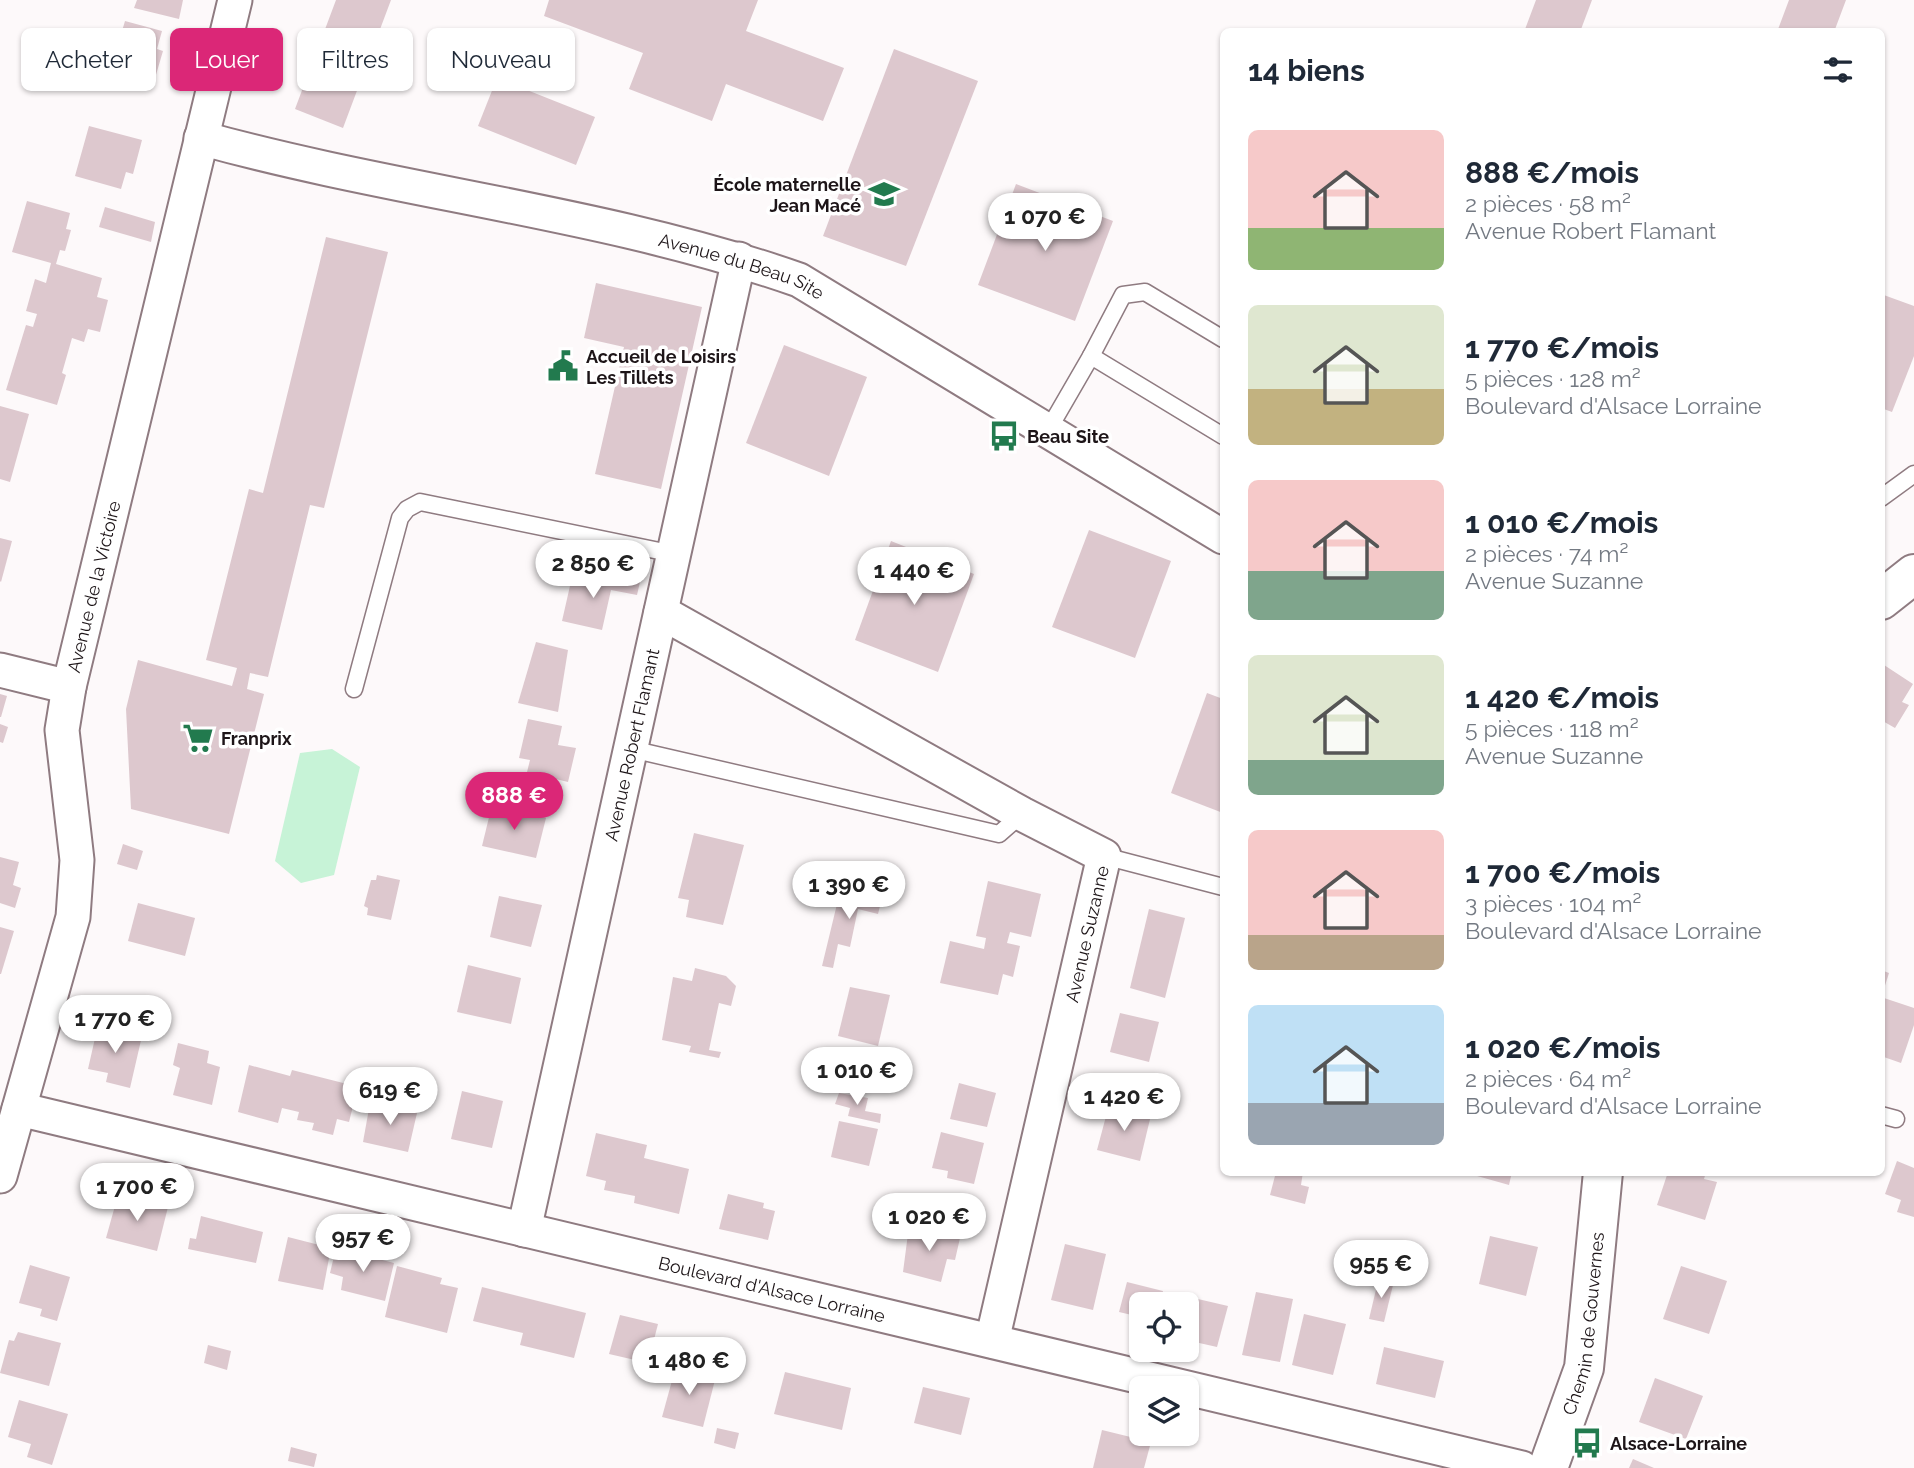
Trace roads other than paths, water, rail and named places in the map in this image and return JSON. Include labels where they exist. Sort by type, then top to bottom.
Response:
[{"type":"street","name":"Avenue de la Victoire","points":[[0,1176],[73,917],[77,860],[62,730],[69,687],[235,0]]},
{"type":"street","name":"Avenue du Beau Site","points":[[201,138],[275,158],[585,221],[739,259],[799,280],[1220,535]]},
{"type":"street","name":"Avenue Robert Flamant","points":[[524,1230],[739,259]]},
{"type":"street","points":[[1885,597],[1914,574]]},
{"type":"street","name":"Avenue Suzanne","points":[[661,612],[1022,814],[1104,856],[992,1341]]},
{"type":"street","points":[[0,670],[69,687]]},
{"type":"street","name":"Boulevard d'Alsace Lorraine","points":[[19,1110],[1522,1468]]},
{"type":"street","name":"Chemin de Gouvernes","points":[[1548,1468],[1584,1368],[1603,1176]]},
{"type":"lane","points":[[1047,432],[1123,295],[1144,292],[1220,337]]},
{"type":"lane","points":[[1091,356],[1220,434]]},
{"type":"lane","points":[[1885,495],[1914,474]]},
{"type":"lane","points":[[354,689],[400,518],[407,509],[420,502],[674,554]]},
{"type":"lane","points":[[631,749],[999,834],[1022,814]]},
{"type":"lane","points":[[1104,856],[1220,886]]},
{"type":"place","name":"École maternelle Jean Macé","points":[[884,194]]},
{"type":"place","name":"Accueil de Loisirs Les Tillets","points":[[563,366]]},
{"type":"place","name":"Beau Site","points":[[1004,436]]},
{"type":"place","name":"Franprix","points":[[198,738]]},
{"type":"place","name":"Alsace-Lorraine","points":[[1587,1443]]}]
